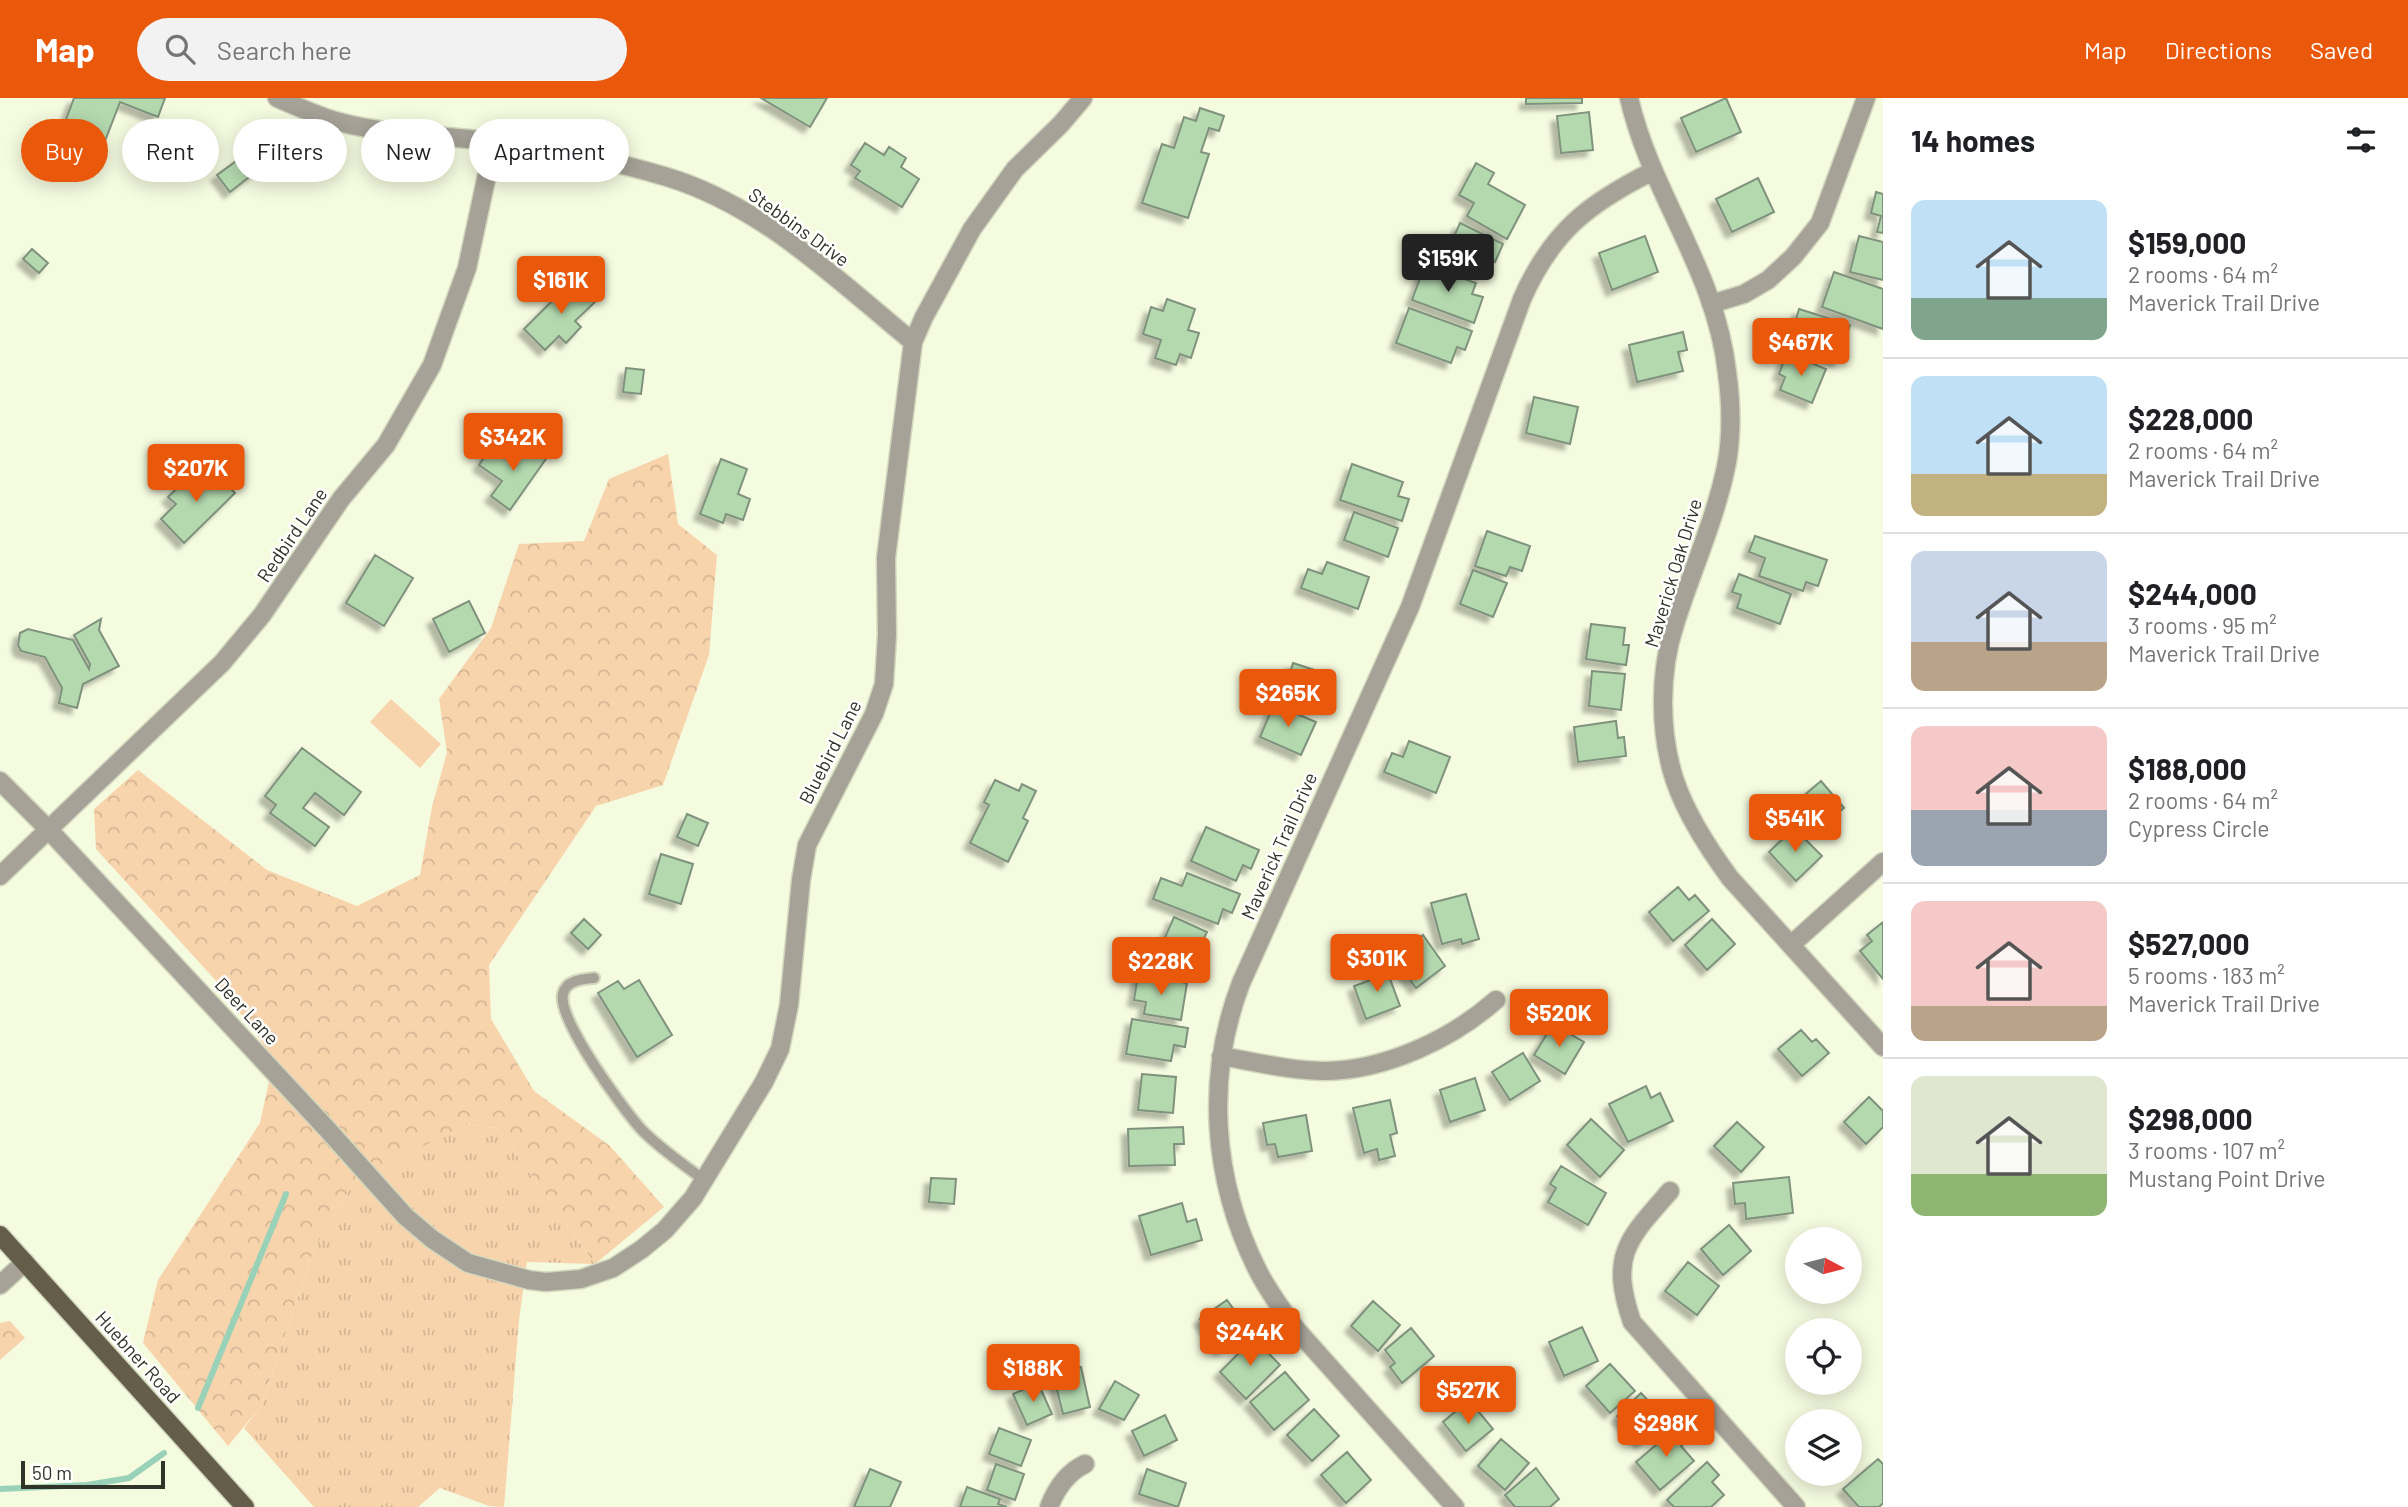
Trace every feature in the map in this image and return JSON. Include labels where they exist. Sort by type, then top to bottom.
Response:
[{"type":"main road","name":"Huebner Road","points":[[0,1235],[245,1507]]},
{"type":"street","name":"Stebbins Drive","points":[[277,98],[327,118],[367,127],[469,139]]},
{"type":"street","name":"Bluebird Lane","points":[[468,1263],[502,1274],[546,1282],[581,1279],[612,1268],[665,1230],[693,1198],[764,1082],[780,1049],[789,1005],[807,845],[874,714],[884,684],[887,635],[886,558],[914,342],[924,317],[972,229],[1015,169],[1083,98]]},
{"type":"street","name":"Maverick Oak Drive","points":[[1629,98],[1653,171],[1688,242],[1711,304],[1727,370],[1731,411],[1727,460],[1718,501],[1674,626],[1664,673],[1666,736],[1675,780],[1691,818],[1730,878],[1883,1047]]},
{"type":"street","points":[[1711,304],[1744,294],[1768,280],[1793,257],[1820,223],[1866,98]]},
{"type":"street","name":"Stebbins Drive","points":[[629,167],[710,193],[749,213],[785,238],[914,342]]},
{"type":"street","name":"Maverick Trail Drive","points":[[1455,1507],[1296,1329],[1258,1271],[1230,1198],[1223,1164],[1219,1123],[1221,1056],[1230,1011],[1241,983],[1410,607],[1535,269],[1573,221],[1614,190],[1653,171]]},
{"type":"street","name":"Redbird Lane","points":[[0,876],[222,663],[262,615],[341,499],[386,445],[407,412],[437,353],[467,268],[485,182]]},
{"type":"street","name":"Deer Lane","points":[[0,781],[48,829],[405,1216],[432,1239],[468,1263]]},
{"type":"street","points":[[1792,944],[1883,863]]},
{"type":"street","points":[[1221,1056],[1327,1071],[1356,1067],[1423,1048],[1456,1031],[1496,1000]]},
{"type":"street","points":[[1670,1191],[1632,1234],[1625,1251],[1623,1297],[1632,1322],[1796,1507]]},
{"type":"street","points":[[0,1285],[25,1262]]},
{"type":"street","points":[[1049,1507],[1064,1480],[1076,1468],[1085,1464]]},
{"type":"lane","points":[[594,978],[578,980],[568,986],[563,994],[564,1007],[588,1057],[642,1130],[704,1180]]},
{"type":"green space","points":[[668,454],[678,524],[717,555],[709,655],[663,785],[596,806],[489,965],[491,1019],[534,1091],[610,1146],[664,1207],[595,1264],[498,1128],[466,1124],[354,1182],[314,1249],[261,1406],[228,1446],[143,1343],[158,1280],[260,1123],[274,1059],[218,983],[96,849],[94,809],[138,770],[267,870],[357,906],[420,875],[432,807],[447,752],[439,699],[491,628],[519,544],[584,541],[609,479]]},
{"type":"green space","points":[[391,699],[441,744],[420,768],[370,722]]},
{"type":"green space","points":[[465,1124],[498,1128],[595,1264],[527,1262],[519,1320],[504,1507],[489,1506],[440,1488],[418,1507],[314,1507],[244,1428],[261,1406],[314,1249],[354,1182]]},
{"type":"green space","points":[[10,1321],[25,1338],[0,1360],[0,1323]]},
{"type":"building","points":[[74,98],[165,98],[158,117],[120,102],[108,133],[108,119],[66,119]]},
{"type":"building","points":[[761,98],[827,98],[810,127]]},
{"type":"building","points":[[1526,98],[1582,98],[1582,103],[1526,104]]},
{"type":"building","points":[[1726,98],[1741,132],[1696,152],[1681,118]]},
{"type":"building","points":[[1200,108],[1224,116],[1219,131],[1209,128],[1201,152],[1209,154],[1188,218],[1142,203],[1162,144],[1174,148],[1184,117],[1196,121]]},
{"type":"building","points":[[1589,112],[1593,150],[1561,153],[1557,116]]},
{"type":"building","points":[[865,143],[884,155],[889,147],[906,158],[901,167],[919,179],[902,207],[855,178],[860,171],[851,165]]},
{"type":"building","points":[[233,163],[233,182],[243,182],[230,192],[219,174]]},
{"type":"building","points":[[1476,163],[1494,173],[1488,184],[1525,205],[1507,239],[1467,216],[1474,203],[1459,195]]},
{"type":"building","points":[[1758,178],[1774,212],[1732,232],[1716,199]]},
{"type":"building","points":[[1876,192],[1883,194],[1883,233],[1877,232],[1881,216],[1871,213]]},
{"type":"building","points":[[1460,223],[1503,244],[1495,262],[1490,259],[1483,274],[1445,256]]},
{"type":"building","points":[[1645,236],[1658,272],[1612,290],[1599,253]]},
{"type":"building","points":[[1859,236],[1883,242],[1883,280],[1850,272]]},
{"type":"building","points":[[32,249],[48,263],[39,273],[23,259]]},
{"type":"building","points":[[1425,265],[1476,283],[1472,294],[1483,297],[1474,323],[1412,300]]},
{"type":"building","points":[[1834,272],[1883,289],[1883,329],[1822,307]]},
{"type":"building","points":[[574,279],[596,301],[575,321],[581,327],[566,343],[559,336],[545,350],[524,329]]},
{"type":"building","points":[[1167,299],[1195,309],[1188,330],[1199,333],[1191,358],[1180,354],[1176,365],[1155,358],[1161,340],[1143,334],[1151,307],[1163,311]]},
{"type":"building","points":[[1409,308],[1472,331],[1465,350],[1457,347],[1451,363],[1396,343]]},
{"type":"building","points":[[1799,309],[1850,325],[1839,361],[1795,347],[1801,328],[1794,326]]},
{"type":"building","points":[[1683,332],[1687,350],[1678,352],[1683,371],[1637,382],[1629,345]]},
{"type":"building","points":[[1787,353],[1826,369],[1812,403],[1780,390],[1785,377],[1779,374]]},
{"type":"building","points":[[626,368],[644,370],[641,394],[623,392]]},
{"type":"building","points":[[1534,397],[1578,407],[1570,444],[1526,433]]},
{"type":"building","points":[[530,443],[548,456],[510,510],[491,496],[502,481],[479,465],[492,446],[515,463]]},
{"type":"building","points":[[721,459],[747,469],[738,494],[750,499],[743,520],[726,514],[723,523],[700,514]]},
{"type":"building","points":[[1352,464],[1403,482],[1398,496],[1409,499],[1402,521],[1340,500]]},
{"type":"building","points":[[212,469],[235,493],[184,543],[161,519],[176,504],[168,497],[189,477],[197,485]]},
{"type":"building","points":[[1354,512],[1398,528],[1388,557],[1344,540]]},
{"type":"building","points":[[1487,531],[1530,546],[1522,571],[1510,567],[1506,576],[1475,566]]},
{"type":"building","points":[[1755,536],[1827,560],[1818,586],[1806,582],[1803,591],[1759,576],[1765,558],[1749,552]]},
{"type":"building","points":[[375,555],[413,578],[384,626],[346,603]]},
{"type":"building","points":[[1327,562],[1369,577],[1358,609],[1301,588],[1308,569],[1322,574]]},
{"type":"building","points":[[1473,570],[1507,583],[1493,617],[1460,604]]},
{"type":"building","points":[[1739,574],[1791,594],[1780,624],[1737,608],[1741,595],[1732,592]]},
{"type":"building","points":[[469,601],[485,633],[449,652],[433,619]]},
{"type":"building","points":[[101,619],[99,630],[119,666],[83,684],[77,708],[59,703],[62,688],[45,657],[21,651],[18,645],[20,633],[28,629],[73,640],[89,669],[90,664],[74,635]]},
{"type":"building","points":[[1591,624],[1625,628],[1623,645],[1629,645],[1626,665],[1586,659]]},
{"type":"building","points":[[1293,663],[1333,676],[1326,698],[1318,696],[1314,708],[1282,698]]},
{"type":"building","points":[[1592,671],[1625,674],[1621,710],[1589,706]]},
{"type":"building","points":[[1274,704],[1316,722],[1301,755],[1260,737]]},
{"type":"building","points":[[1616,721],[1618,738],[1624,737],[1626,756],[1578,762],[1574,727]]},
{"type":"building","points":[[1409,741],[1450,757],[1436,793],[1384,772],[1392,753],[1403,757]]},
{"type":"building","points":[[302,748],[361,792],[344,815],[315,793],[303,808],[329,827],[315,846],[270,813],[276,805],[265,796]]},
{"type":"building","points":[[995,780],[1019,791],[1022,784],[1036,791],[1023,818],[1028,821],[1008,862],[970,843],[989,805],[984,802]]},
{"type":"building","points":[[1821,781],[1844,808],[1815,832],[1793,805]]},
{"type":"building","points":[[687,814],[708,823],[698,846],[677,837]]},
{"type":"building","points":[[1206,827],[1259,850],[1251,869],[1243,865],[1236,881],[1191,861]]},
{"type":"building","points":[[1794,828],[1822,856],[1796,881],[1769,852]]},
{"type":"building","points":[[661,854],[693,864],[681,904],[649,894]]},
{"type":"building","points":[[1187,873],[1240,894],[1232,913],[1223,909],[1218,924],[1153,899],[1161,878],[1182,886]]},
{"type":"building","points":[[1678,887],[1689,900],[1695,895],[1709,911],[1673,941],[1649,912]]},
{"type":"building","points":[[1466,894],[1479,939],[1462,944],[1461,939],[1442,944],[1431,903]]},
{"type":"building","points":[[1174,917],[1207,932],[1200,946],[1208,949],[1199,970],[1159,951]]},
{"type":"building","points":[[584,919],[601,935],[588,949],[571,933]]},
{"type":"building","points":[[1712,919],[1735,944],[1707,970],[1685,945]]},
{"type":"building","points":[[1883,922],[1883,979],[1860,951],[1872,941],[1867,935]]},
{"type":"building","points":[[1423,935],[1445,966],[1416,988],[1393,957]]},
{"type":"building","points":[[1386,968],[1400,1006],[1366,1019],[1354,986],[1371,980],[1369,974]]},
{"type":"building","points":[[1138,975],[1187,983],[1181,1020],[1144,1014],[1146,1002],[1134,1000]]},
{"type":"building","points":[[639,980],[672,1035],[637,1057],[598,993],[618,981],[624,989]]},
{"type":"building","points":[[1132,1019],[1188,1028],[1185,1047],[1174,1045],[1171,1061],[1126,1054]]},
{"type":"building","points":[[1553,1024],[1584,1042],[1565,1074],[1534,1055]]},
{"type":"building","points":[[1801,1030],[1812,1042],[1816,1039],[1829,1053],[1802,1076],[1778,1049]]},
{"type":"building","points":[[1523,1053],[1540,1081],[1510,1100],[1492,1072]]},
{"type":"building","points":[[1142,1074],[1176,1077],[1173,1113],[1138,1110]]},
{"type":"building","points":[[1475,1078],[1485,1110],[1450,1122],[1440,1090]]},
{"type":"building","points":[[1646,1086],[1651,1098],[1660,1093],[1673,1121],[1628,1142],[1609,1104]]},
{"type":"building","points":[[1869,1097],[1883,1111],[1883,1127],[1866,1144],[1844,1122]]},
{"type":"building","points":[[1390,1100],[1397,1133],[1390,1135],[1395,1156],[1379,1160],[1377,1149],[1364,1153],[1353,1108]]},
{"type":"building","points":[[1306,1115],[1312,1151],[1278,1157],[1275,1144],[1267,1145],[1263,1123]]},
{"type":"building","points":[[1591,1119],[1624,1150],[1600,1177],[1567,1145]]},
{"type":"building","points":[[1737,1122],[1764,1147],[1741,1172],[1714,1146]]},
{"type":"building","points":[[1183,1127],[1184,1144],[1174,1144],[1175,1165],[1129,1166],[1128,1129]]},
{"type":"building","points":[[1561,1166],[1606,1193],[1588,1225],[1548,1202],[1556,1188],[1550,1184]]},
{"type":"building","points":[[1789,1177],[1793,1213],[1746,1219],[1745,1203],[1735,1204],[1733,1183]]},
{"type":"building","points":[[931,1178],[956,1179],[954,1204],[929,1202]]},
{"type":"building","points":[[1182,1203],[1187,1222],[1196,1219],[1202,1240],[1151,1255],[1139,1216]]},
{"type":"building","points":[[1729,1225],[1751,1251],[1723,1275],[1701,1249]]},
{"type":"building","points":[[1688,1262],[1719,1286],[1697,1315],[1665,1291]]},
{"type":"building","points":[[1227,1300],[1248,1329],[1221,1349],[1200,1319]]},
{"type":"building","points":[[1373,1301],[1400,1325],[1378,1351],[1351,1326]]},
{"type":"building","points":[[1582,1327],[1598,1361],[1564,1376],[1549,1342]]},
{"type":"building","points":[[1411,1328],[1434,1356],[1402,1383],[1390,1367],[1395,1363],[1385,1350]]},
{"type":"building","points":[[1254,1338],[1280,1365],[1246,1399],[1220,1372]]},
{"type":"building","points":[[1610,1364],[1635,1391],[1610,1413],[1586,1386]]},
{"type":"building","points":[[1081,1367],[1090,1407],[1063,1414],[1053,1374]]},
{"type":"building","points":[[1285,1372],[1309,1400],[1274,1430],[1250,1402]]},
{"type":"building","points":[[1115,1381],[1139,1395],[1124,1420],[1099,1409]]},
{"type":"building","points":[[1038,1383],[1052,1414],[1027,1425],[1013,1394]]},
{"type":"building","points":[[1641,1393],[1666,1420],[1642,1443],[1617,1416]]},
{"type":"building","points":[[1469,1400],[1493,1429],[1466,1451],[1443,1422]]},
{"type":"building","points":[[1314,1409],[1339,1436],[1312,1461],[1287,1435]]},
{"type":"building","points":[[1165,1415],[1177,1440],[1144,1456],[1132,1431]]},
{"type":"building","points":[[1677,1427],[1688,1440],[1681,1446],[1694,1461],[1660,1490],[1636,1462]]},
{"type":"building","points":[[999,1428],[1031,1440],[1021,1466],[989,1454]]},
{"type":"building","points":[[1501,1439],[1529,1463],[1505,1490],[1478,1466]]},
{"type":"building","points":[[1347,1452],[1371,1480],[1346,1503],[1321,1475]]},
{"type":"building","points":[[1878,1459],[1883,1464],[1883,1503],[1879,1507],[1859,1507],[1843,1489],[1846,1486],[1862,1486],[1862,1473]]},
{"type":"building","points":[[1707,1462],[1719,1475],[1712,1482],[1724,1495],[1711,1507],[1674,1507],[1667,1500]]},
{"type":"building","points":[[996,1464],[1024,1474],[1015,1500],[987,1490]]},
{"type":"building","points":[[1536,1468],[1559,1499],[1550,1507],[1515,1507],[1505,1495]]},
{"type":"building","points":[[870,1469],[901,1482],[890,1507],[854,1507]]},
{"type":"building","points":[[1147,1469],[1186,1483],[1178,1507],[1139,1494]]},
{"type":"building","points":[[967,1487],[1000,1499],[998,1504],[1007,1507],[960,1507]]},
{"type":"waterway","points":[[198,1408],[286,1194]]},
{"type":"waterway","points":[[0,1489],[87,1485],[129,1478],[164,1453]]}]
